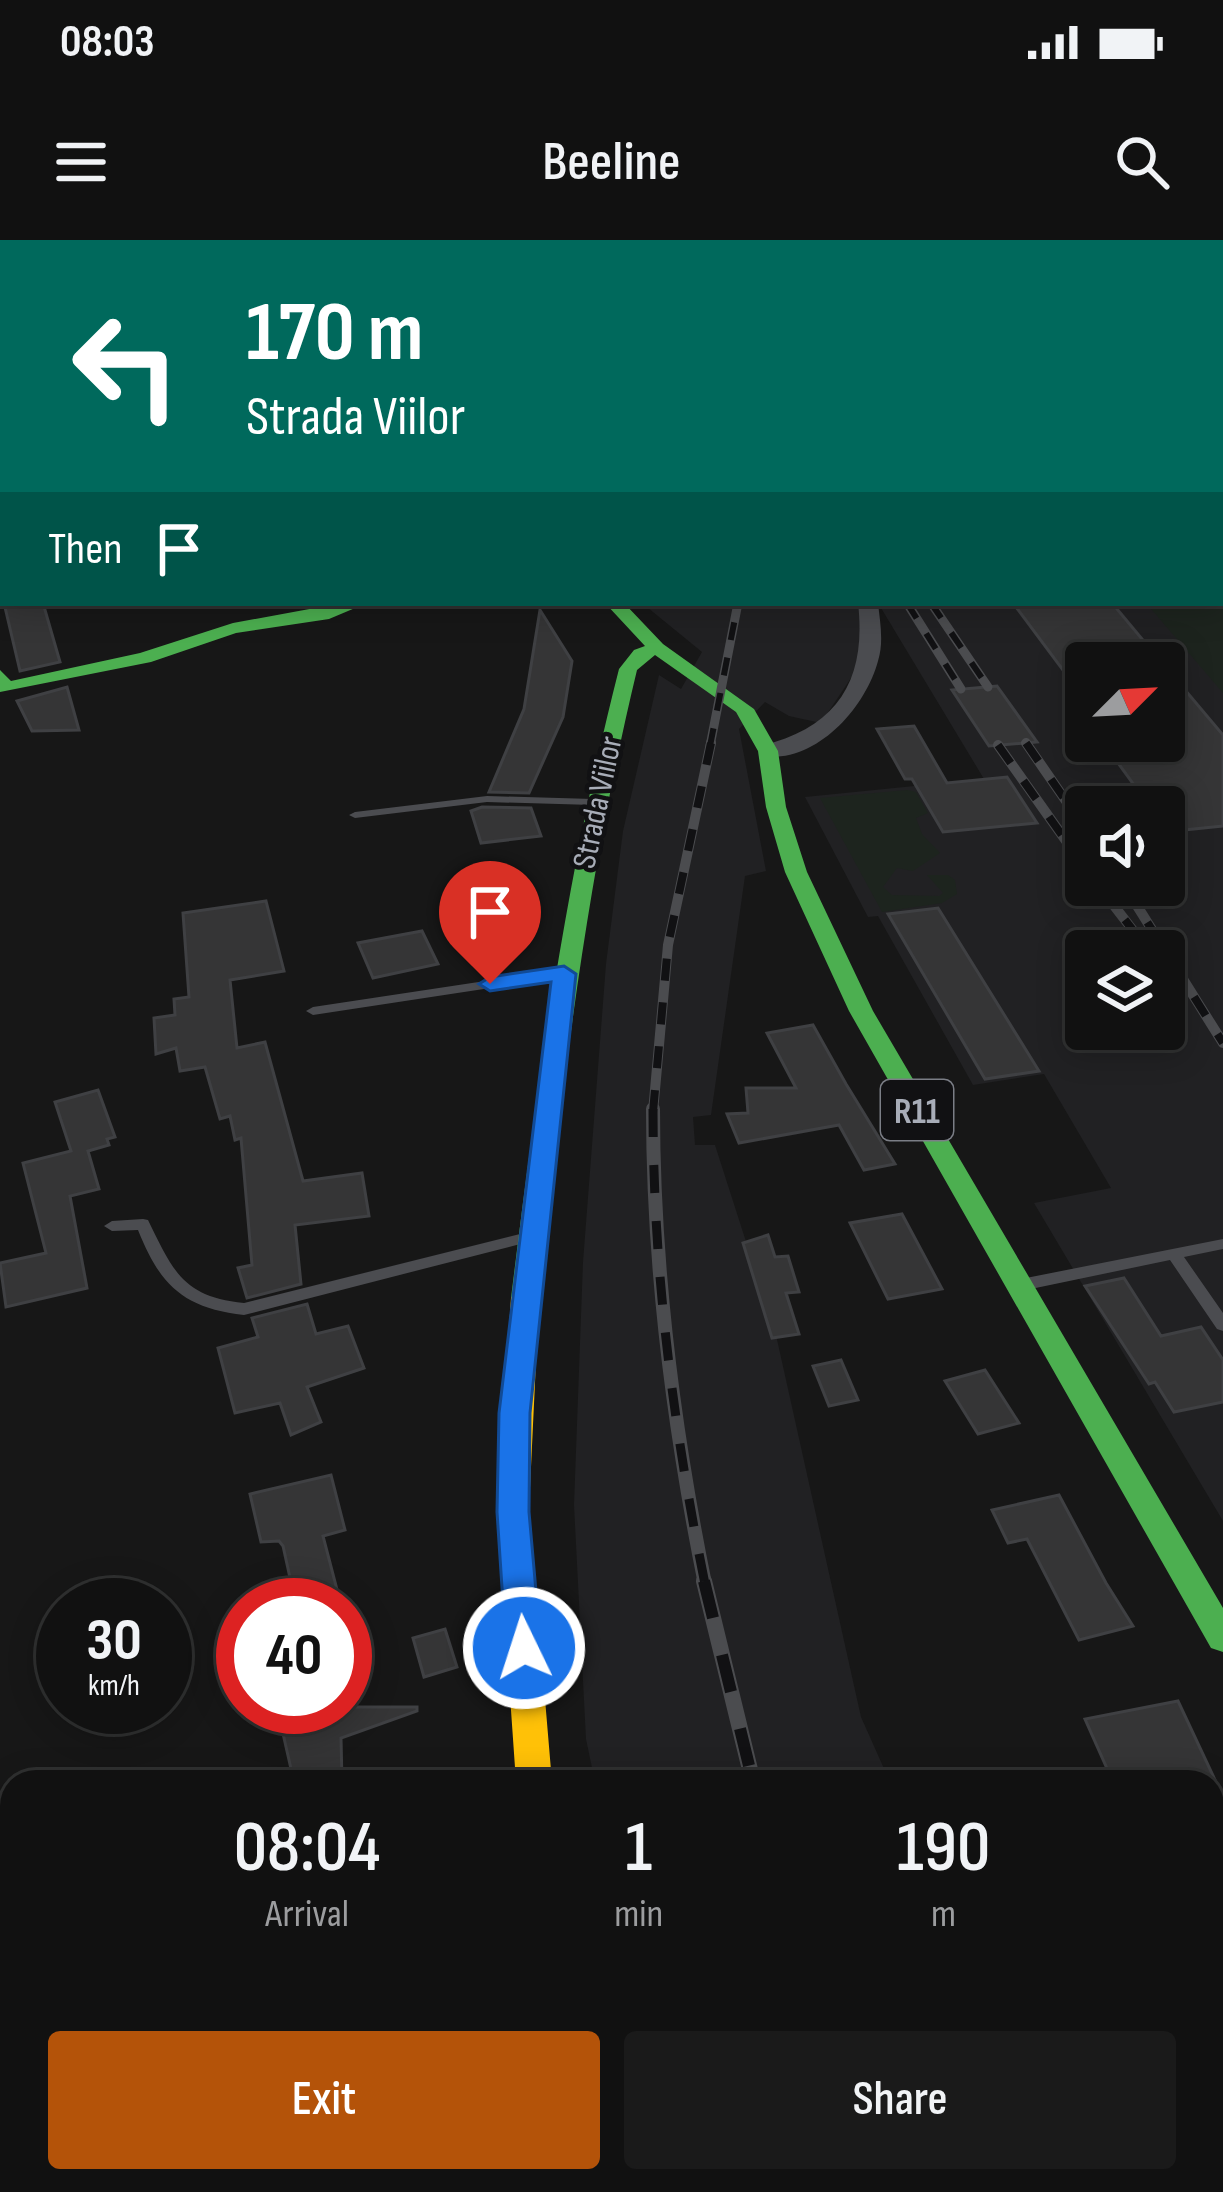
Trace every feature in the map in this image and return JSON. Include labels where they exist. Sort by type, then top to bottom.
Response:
[{"type":"street","points":[[2,684],[145,658],[233,628],[329,614],[350,606]]},
{"type":"street","name":"R11","points":[[617,606],[657,648],[749,714],[768,751],[785,837],[824,937],[1016,1286],[1223,1637]]},
{"type":"street","points":[[768,751],[818,736],[835,723],[868,671],[873,635],[868,606]]},
{"type":"street","name":"Strada Viilor","points":[[532,1770],[513,1512],[514,1413],[531,1237],[564,974],[593,802],[628,669],[640,654],[657,648]]},
{"type":"lane","points":[[355,815],[487,799],[593,802]]},
{"type":"lane","points":[[313,1011],[564,974]]},
{"type":"lane","points":[[112,1226],[143,1224],[154,1251],[185,1293],[210,1307],[244,1309],[531,1237]]},
{"type":"lane","points":[[1016,1286],[1223,1244]]},
{"type":"lane","points":[[1174,1254],[1223,1325]]},
{"type":"shaded area","points":[[646,606],[860,606],[861,663],[821,723],[789,716],[765,702],[739,729],[766,871],[745,876],[711,1115],[693,1117],[695,1145],[715,1145],[776,1335],[861,1717],[885,1770],[592,1770],[586,1739],[574,1505],[583,1262],[606,964],[623,831],[659,675],[681,689],[702,652]]},
{"type":"shaded area","points":[[880,606],[1223,606],[1223,1521],[1034,1203],[1111,1188],[1044,1074],[973,1085],[878,916],[868,917],[805,797],[984,779]]},
{"type":"shaded area","points":[[1149,606],[1223,606],[1223,693],[1185,649],[1185,642],[1179,642]]},
{"type":"shaded area","points":[[916,792],[928,813],[916,818],[922,834],[940,853],[913,871],[897,868],[883,887],[892,895],[939,896],[943,893],[927,875],[948,875],[955,880],[957,894],[942,903],[882,912],[820,798]]},
{"type":"building","points":[[5,606],[44,606],[60,662],[20,671]]},
{"type":"building","points":[[1015,606],[1114,606],[1144,642],[1065,642],[1065,673]]},
{"type":"building","points":[[540,610],[572,661],[563,717],[529,793],[489,792],[524,709]]},
{"type":"building","points":[[997,686],[1037,742],[989,746],[952,690]]},
{"type":"building","points":[[67,687],[79,730],[32,731],[17,701]]},
{"type":"building","points":[[1185,690],[1223,735],[1223,826],[1185,830],[1185,786],[1135,786],[1118,763],[1185,762]]},
{"type":"building","points":[[914,726],[947,783],[1007,777],[1037,823],[943,832],[877,729]]},
{"type":"building","points":[[531,808],[541,836],[481,843],[471,811]]},
{"type":"building","points":[[266,901],[284,971],[230,980],[237,1048],[265,1042],[303,1181],[362,1173],[369,1216],[295,1225],[301,1284],[247,1298],[238,1268],[252,1265],[241,1138],[235,1140],[230,1116],[220,1119],[205,1067],[180,1071],[176,1048],[156,1054],[154,1018],[175,1015],[174,999],[189,997],[183,913]]},
{"type":"building","points":[[938,908],[1039,1071],[985,1079],[888,914]]},
{"type":"building","points":[[422,931],[438,964],[373,978],[358,943]]},
{"type":"building","points":[[813,1025],[895,1164],[864,1170],[839,1125],[739,1143],[727,1114],[748,1113],[746,1088],[796,1088],[767,1033]]},
{"type":"building","points":[[98,1090],[115,1137],[107,1139],[109,1145],[88,1151],[99,1189],[70,1196],[87,1288],[6,1307],[0,1263],[46,1253],[23,1163],[71,1151],[55,1102]]},
{"type":"building","points":[[902,1214],[942,1289],[888,1299],[850,1223]]},
{"type":"building","points":[[768,1235],[775,1257],[788,1256],[799,1292],[786,1293],[799,1334],[772,1338],[743,1243]]},
{"type":"building","points":[[1124,1278],[1161,1336],[1201,1327],[1223,1360],[1223,1402],[1174,1412],[1155,1382],[1149,1384],[1085,1286]]},
{"type":"building","points":[[307,1304],[316,1334],[348,1326],[364,1368],[307,1387],[321,1422],[291,1435],[280,1403],[235,1413],[218,1348],[258,1337],[252,1318]]},
{"type":"building","points":[[841,1360],[858,1400],[829,1406],[813,1366]]},
{"type":"building","points":[[985,1370],[1019,1423],[978,1434],[945,1381]]},
{"type":"building","points":[[331,1475],[345,1530],[323,1536],[334,1578],[290,1578],[279,1541],[261,1542],[250,1494]]},
{"type":"building","points":[[1059,1495],[1133,1626],[1079,1640],[1027,1539],[1008,1543],[992,1510]]},
{"type":"building","points":[[445,1629],[457,1667],[424,1677],[413,1638]]},
{"type":"building","points":[[1178,1701],[1210,1770],[1108,1770],[1085,1719]]},
{"type":"building","points":[[372,1707],[417,1707],[417,1711],[372,1727]]},
{"type":"building","points":[[283,1734],[352,1734],[341,1738],[342,1770],[291,1770]]},
{"type":"railway","points":[[710,746],[737,606]]},
{"type":"railway","points":[[909,606],[961,689]]},
{"type":"railway","points":[[933,606],[988,687]]},
{"type":"railway","points":[[653,1111],[668,945],[711,743]]},
{"type":"railway","points":[[1026,743],[1065,800]]},
{"type":"railway","points":[[998,745],[1065,839]]},
{"type":"railway","points":[[1114,906],[1133,930]]},
{"type":"railway","points":[[1137,906],[1223,1043]]},
{"type":"railway","points":[[653,1111],[667,1348],[705,1584]]},
{"type":"railway","points":[[704,1581],[750,1770]]},
{"type":"traffic: fast","points":[[0,676],[5,688],[145,658],[233,628],[329,614],[350,606]]},
{"type":"traffic: fast","points":[[617,606],[657,648],[744,709],[768,751],[776,807],[796,872],[861,1011],[1223,1638]]},
{"type":"traffic: fast","points":[[525,1298],[554,1061],[592,824],[628,669],[640,654],[657,648]]},
{"type":"traffic: slow","points":[[525,1298],[513,1509],[533,1770]]},
{"type":"route","points":[[490,984],[564,974],[514,1413],[513,1512],[524,1648]]}]
